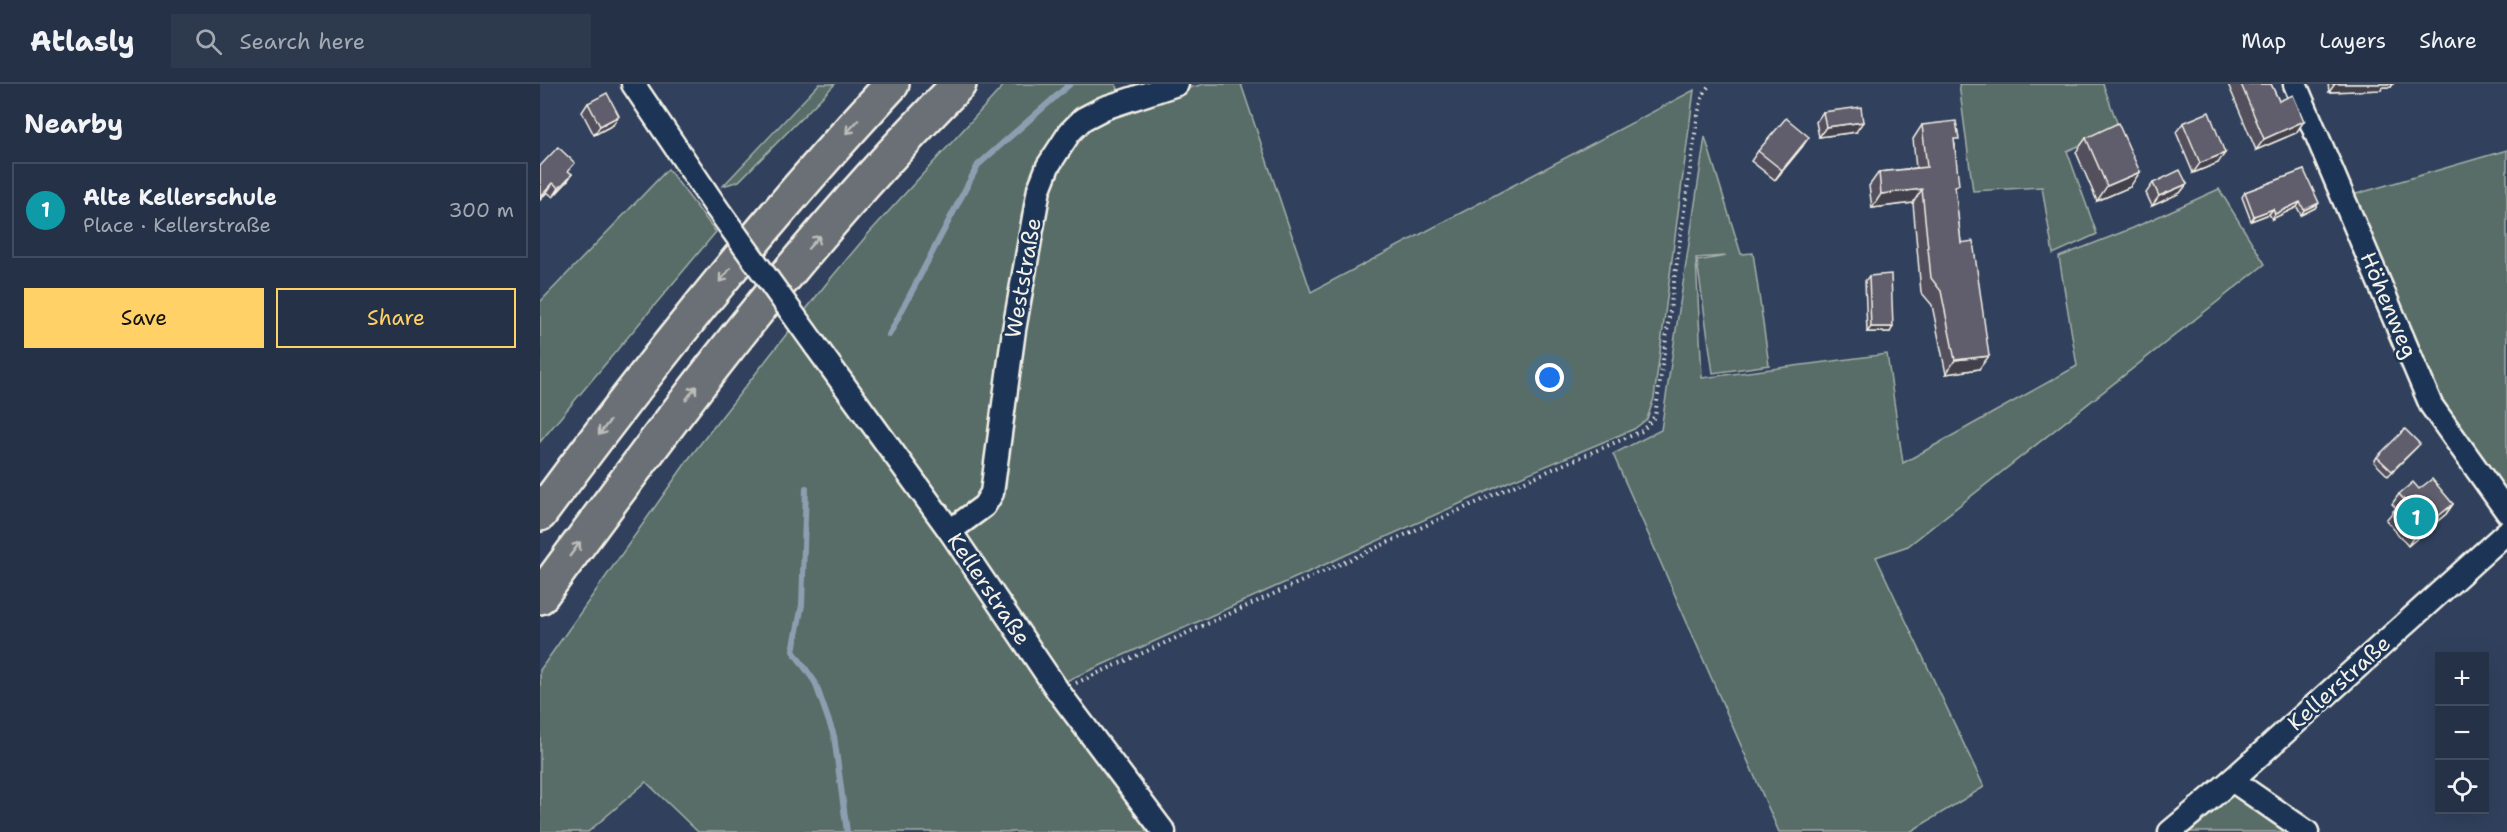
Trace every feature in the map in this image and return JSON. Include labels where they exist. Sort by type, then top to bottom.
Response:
[{"type":"highway","points":[[540,514],[683,327],[824,157],[892,84]]},
{"type":"highway","points":[[540,597],[714,363],[790,269],[959,84]]},
{"type":"street","name":"Kellerstraße","points":[[633,84],[716,207],[950,531],[1058,691],[1164,832]]},
{"type":"street","name":"Weststraße","points":[[950,531],[984,506],[992,493],[1014,330],[1039,189],[1048,166],[1070,132],[1083,119],[1104,108],[1177,84]]},
{"type":"street","name":"Höhenweg","points":[[2295,84],[2431,405],[2507,512]]},
{"type":"street","name":"Kellerstraße","points":[[2170,832],[2232,780],[2507,532]]},
{"type":"street","points":[[2232,780],[2307,832]]},
{"type":"path","points":[[1058,691],[1511,487],[1642,431],[1655,416],[1699,111],[1704,94],[1711,84]]},
{"type":"green space","points":[[819,84],[835,84],[739,181],[723,186]]},
{"type":"green space","points":[[1005,84],[1116,84],[1120,94],[1050,146],[988,489],[943,531],[1052,694],[1150,832],[698,832],[646,782],[588,832],[540,832],[540,670],[690,457],[826,284],[868,234]]},
{"type":"green space","points":[[1204,84],[1241,84],[1311,292],[1694,90],[1654,398],[1647,419],[1634,429],[1508,482],[1064,682],[956,531],[995,503],[1019,333],[1054,169],[1087,127],[1140,101]]},
{"type":"green space","points":[[1959,84],[2103,84],[2119,128],[2067,151],[2097,234],[2053,254],[2042,187],[1973,191]]},
{"type":"green space","points":[[1705,137],[1741,254],[1753,253],[1769,365],[1713,373],[1697,261],[1726,256],[1696,258],[1702,378],[1887,354],[1903,463],[2077,366],[2059,257],[2133,228],[2219,189],[2265,264],[1908,546],[1876,557],[1984,787],[1910,832],[1779,832],[1613,454],[1661,430]]},
{"type":"green space","points":[[2507,150],[2507,505],[2434,402],[2346,197]]},
{"type":"green space","points":[[668,169],[716,232],[540,442],[540,302]]},
{"type":"green space","points":[[2234,786],[2300,832],[2179,832]]},
{"type":"building","points":[[2241,84],[2271,84],[2279,101],[2293,95],[2304,121],[2264,139]]},
{"type":"building","points":[[607,93],[619,116],[600,126],[588,103]]},
{"type":"building","points":[[1861,107],[1863,122],[1826,127],[1823,112]]},
{"type":"building","points":[[2209,112],[2225,153],[2200,163],[2183,123]]},
{"type":"building","points":[[1786,118],[1809,137],[1782,170],[1758,151]]},
{"type":"building","points":[[1956,121],[1959,139],[1954,139],[1959,185],[1955,186],[1961,243],[1973,241],[1989,356],[1955,360],[1941,291],[1931,278],[1922,189],[1881,194],[1879,172],[1927,167],[1922,125]]},
{"type":"building","points":[[2118,123],[2140,172],[2107,186],[2086,138]]},
{"type":"building","points":[[558,147],[575,163],[568,171],[572,174],[559,188],[553,183],[542,195],[540,194],[540,166]]},
{"type":"building","points":[[2180,170],[2187,184],[2159,196],[2153,183]]},
{"type":"building","points":[[2304,170],[2319,203],[2304,210],[2300,202],[2275,214],[2273,209],[2254,216],[2245,192]]},
{"type":"building","points":[[1891,274],[1893,327],[1871,327],[1869,276]]},
{"type":"building","points":[[2405,429],[2420,444],[2392,471],[2377,457]]},
{"type":"building","points":[[2432,479],[2453,504],[2414,536],[2393,511],[2405,501],[2399,494],[2413,482],[2419,489]]},
{"type":"waterway","points":[[889,335],[978,165],[1070,84]]},
{"type":"waterway","points":[[806,488],[802,605],[793,651],[815,682],[834,736],[847,832]]},
{"type":"place","name":"Alte Kellerschule","points":[[2416,517]]}]
